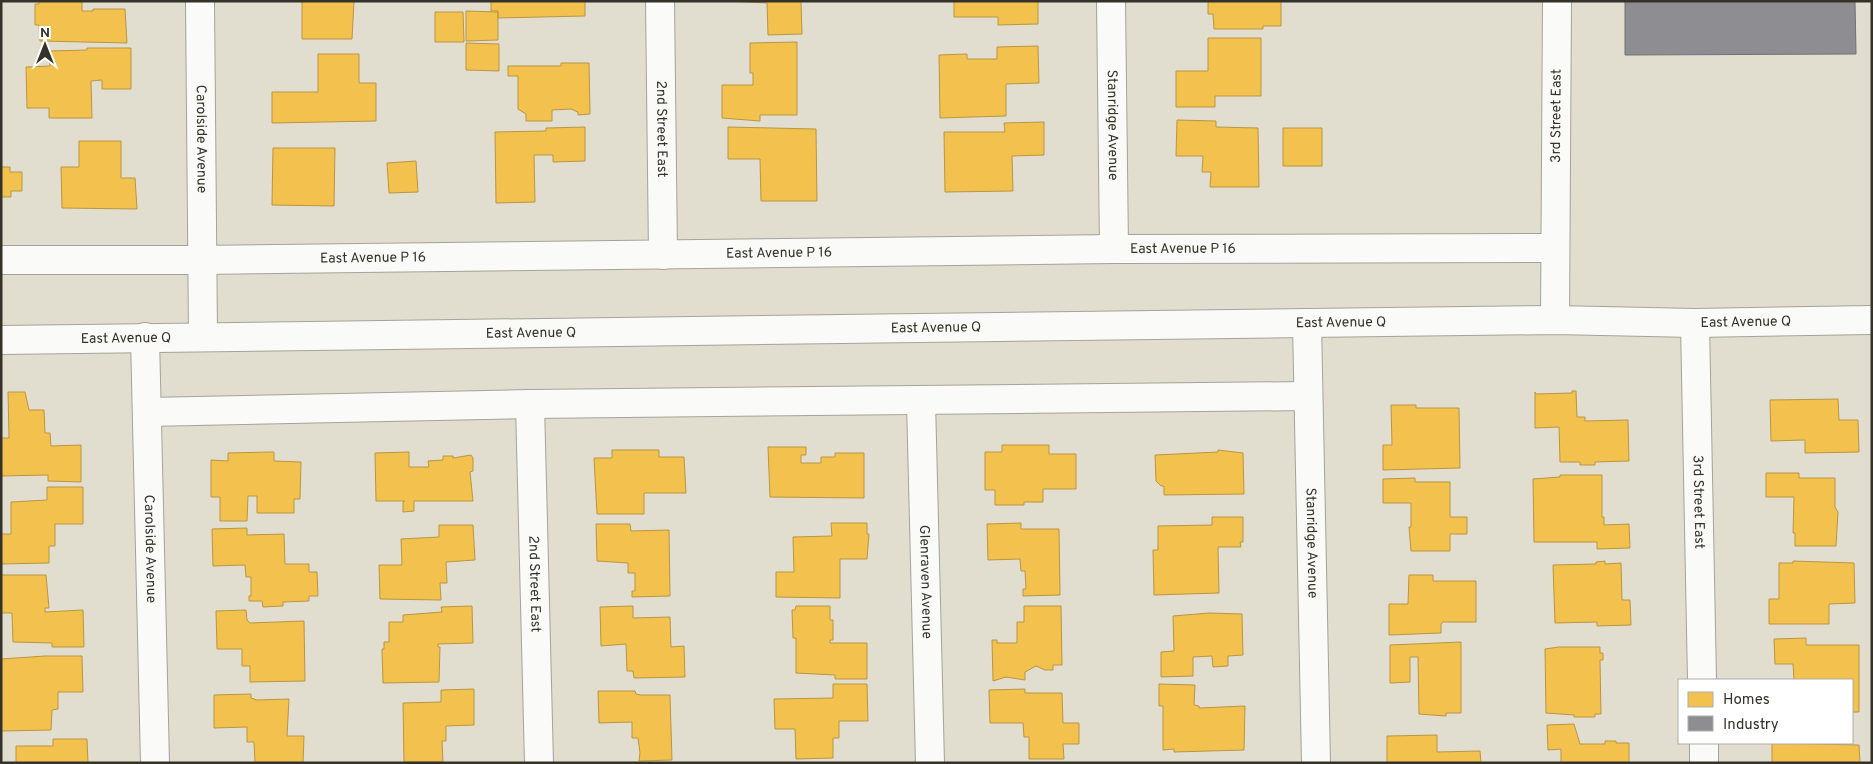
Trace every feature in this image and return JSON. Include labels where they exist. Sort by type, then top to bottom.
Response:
[{"type":"street","name":"Carolside Avenue","points":[[200,1],[203,336]]},
{"type":"street","name":"2nd Street East","points":[[660,1],[663,255]]},
{"type":"street","name":"Stanridge Avenue","points":[[1111,1],[1114,249]]},
{"type":"street","name":"3rd Street East","points":[[1555,320],[1557,1]]},
{"type":"street","name":"East Avenue P 16","points":[[1,260],[202,260],[1114,249],[1554,248]]},
{"type":"street","name":"East Avenue Q","points":[[1,340],[1555,320],[1695,323],[1872,320]]},
{"type":"street","name":"Stanridge Avenue","points":[[1307,323],[1316,763]]},
{"type":"street","name":"3rd Street East","points":[[1695,323],[1702,679]]},
{"type":"street","name":"Carolside Avenue","points":[[145,337],[155,763]]},
{"type":"street","points":[[147,412],[530,404],[1308,396]]},
{"type":"street","name":"Glenraven Avenue","points":[[921,401],[930,763]]},
{"type":"street","name":"2nd Street East","points":[[530,404],[539,763]]},
{"type":"street","points":[[1704,744],[1704,763]]},
{"type":"building: Homes","points":[[39,1],[82,1],[82,11],[125,9],[127,43],[40,41],[39,25],[35,25],[35,4],[39,4]]},
{"type":"building: Homes","points":[[299,1],[354,1],[352,39],[302,39],[302,2]]},
{"type":"building: Homes","points":[[491,1],[585,1],[585,16],[498,18],[498,11],[491,11]]},
{"type":"building: Homes","points":[[726,1],[801,1],[802,34],[768,35],[767,3]]},
{"type":"building: Homes","points":[[954,1],[1038,1],[1038,24],[998,25],[998,17],[954,17]]},
{"type":"building: Homes","points":[[1208,1],[1281,1],[1281,26],[1263,26],[1263,29],[1214,29],[1213,14],[1208,14]]},
{"type":"building: Homes","points":[[466,11],[498,12],[498,40],[466,41]]},
{"type":"building: Homes","points":[[435,12],[463,12],[464,42],[435,42]]},
{"type":"building: Homes","points":[[1208,38],[1261,38],[1261,96],[1215,96],[1215,107],[1176,107],[1176,71],[1208,71]]},
{"type":"building: Homes","points":[[797,42],[797,115],[760,115],[760,121],[722,118],[722,85],[753,85],[753,73],[750,73],[750,43]]},
{"type":"building: Homes","points":[[466,43],[499,44],[499,71],[466,70]]},
{"type":"building: Homes","points":[[1038,46],[1039,83],[1006,84],[1006,116],[940,118],[939,55],[967,54],[967,59],[997,59],[997,47]]},
{"type":"building: Homes","points":[[87,48],[131,48],[131,89],[102,89],[102,80],[91,81],[92,118],[49,118],[49,108],[27,108],[26,67],[50,66],[49,51],[87,50]]},
{"type":"building: Homes","points":[[318,54],[359,54],[359,83],[376,83],[376,121],[272,123],[272,92],[318,92]]},
{"type":"building: Homes","points":[[561,63],[589,63],[590,114],[578,115],[578,112],[571,109],[552,110],[552,121],[526,121],[526,114],[518,109],[518,76],[508,76],[508,66],[561,66]]},
{"type":"building: Homes","points":[[1177,120],[1216,121],[1216,127],[1258,128],[1259,187],[1210,187],[1211,172],[1202,172],[1203,156],[1176,156]]},
{"type":"building: Homes","points":[[1044,122],[1044,155],[1012,156],[1013,191],[945,192],[944,132],[1005,132],[1004,123]]},
{"type":"building: Homes","points":[[585,127],[585,161],[553,162],[553,155],[534,155],[535,202],[496,203],[495,132],[546,131],[546,128]]},
{"type":"building: Homes","points":[[728,127],[816,129],[817,201],[761,201],[760,159],[728,159]]},
{"type":"building: Homes","points":[[1283,128],[1322,128],[1322,166],[1283,166]]},
{"type":"building: Homes","points":[[79,141],[121,141],[121,178],[135,178],[137,209],[62,208],[61,167],[79,167]]},
{"type":"building: Homes","points":[[273,148],[335,148],[334,206],[272,205]]},
{"type":"building: Homes","points":[[416,161],[418,192],[389,193],[387,163]]},
{"type":"building: Homes","points":[[1,167],[10,167],[10,172],[22,172],[22,191],[11,191],[11,197],[1,197]]},
{"type":"building: Homes","points":[[1572,391],[1576,391],[1577,417],[1585,417],[1585,421],[1628,420],[1629,461],[1595,462],[1595,465],[1580,465],[1580,462],[1560,462],[1559,427],[1535,428],[1535,392],[1536,394],[1572,393]]},
{"type":"building: Homes","points":[[8,392],[25,392],[29,410],[44,410],[45,433],[50,433],[51,446],[81,445],[81,482],[48,481],[48,475],[1,476],[1,438],[9,438]]},
{"type":"building: Homes","points":[[1838,399],[1839,420],[1858,420],[1859,452],[1805,453],[1805,440],[1771,441],[1770,400]]},
{"type":"building: Homes","points":[[1391,405],[1416,405],[1416,408],[1459,408],[1460,468],[1383,470],[1383,445],[1392,445]]},
{"type":"building: Homes","points":[[1002,445],[1049,445],[1049,454],[1076,454],[1076,489],[1043,489],[1043,502],[1024,502],[1024,505],[995,505],[995,490],[985,490],[985,452],[1002,452]]},
{"type":"building: Homes","points":[[768,447],[806,447],[806,455],[801,455],[801,463],[821,463],[821,457],[835,457],[835,453],[864,453],[864,498],[770,497]]},
{"type":"building: Homes","points":[[612,450],[659,450],[659,457],[684,457],[686,493],[644,493],[644,514],[597,514],[594,458],[612,458]]},
{"type":"building: Homes","points":[[1218,450],[1243,453],[1244,494],[1164,495],[1164,486],[1161,486],[1156,481],[1155,455],[1218,452]]},
{"type":"building: Homes","points":[[274,452],[274,461],[301,462],[300,499],[294,499],[294,513],[257,513],[257,496],[248,496],[247,521],[220,521],[220,497],[211,497],[211,460],[228,461],[228,453]]},
{"type":"building: Homes","points":[[409,452],[409,467],[429,467],[428,461],[443,460],[443,456],[453,456],[453,458],[471,455],[473,458],[473,471],[470,472],[473,501],[414,501],[414,511],[403,512],[403,502],[405,501],[376,501],[375,453]]},
{"type":"building: Homes","points":[[1766,473],[1799,473],[1799,478],[1835,478],[1835,507],[1838,512],[1836,546],[1795,546],[1795,533],[1793,533],[1794,497],[1766,497]]},
{"type":"building: Homes","points":[[1560,475],[1602,475],[1602,517],[1604,517],[1604,525],[1629,524],[1630,548],[1597,549],[1597,542],[1534,542],[1533,479],[1560,477]]},
{"type":"building: Homes","points":[[1415,478],[1415,482],[1450,482],[1450,517],[1467,517],[1467,534],[1450,534],[1450,551],[1411,551],[1409,527],[1411,527],[1411,503],[1383,503],[1383,479]]},
{"type":"building: Homes","points":[[47,487],[83,487],[83,524],[55,524],[55,546],[49,546],[49,563],[1,564],[1,534],[11,534],[11,502],[47,500]]},
{"type":"building: Homes","points":[[1212,517],[1243,517],[1243,542],[1240,542],[1241,547],[1218,547],[1219,593],[1154,595],[1153,550],[1158,550],[1158,526],[1212,525]]},
{"type":"building: Homes","points":[[831,523],[867,523],[867,534],[869,534],[867,559],[840,559],[840,598],[776,597],[776,572],[794,572],[793,537],[832,536]]},
{"type":"building: Homes","points":[[1021,523],[1021,529],[1059,529],[1060,595],[1023,596],[1023,589],[1026,589],[1025,571],[1021,571],[1020,559],[988,560],[987,524]]},
{"type":"building: Homes","points":[[596,524],[630,524],[631,531],[669,530],[670,596],[632,597],[632,591],[635,591],[635,573],[628,573],[628,563],[597,561]]},
{"type":"building: Homes","points":[[439,525],[473,525],[475,560],[446,562],[447,583],[440,583],[441,600],[380,599],[379,565],[402,565],[401,539],[439,537]]},
{"type":"building: Homes","points":[[247,528],[247,535],[284,534],[285,564],[309,564],[309,572],[317,572],[318,596],[309,596],[309,601],[283,602],[283,606],[263,607],[262,601],[249,601],[249,596],[251,596],[251,577],[246,577],[245,565],[213,566],[212,529]]},
{"type":"building: Homes","points":[[1605,561],[1605,564],[1621,563],[1622,600],[1630,600],[1631,625],[1597,626],[1597,622],[1555,623],[1553,565],[1596,564],[1596,562]]},
{"type":"building: Homes","points":[[1793,561],[1854,563],[1855,603],[1829,604],[1829,624],[1769,624],[1769,599],[1779,599],[1779,563],[1793,563]]},
{"type":"building: Homes","points":[[1,575],[46,575],[49,608],[45,608],[45,612],[83,610],[84,647],[52,647],[52,643],[13,642],[12,613],[1,613]]},
{"type":"building: Homes","points":[[1409,575],[1433,575],[1433,581],[1476,581],[1476,622],[1443,622],[1441,624],[1441,633],[1389,635],[1389,604],[1408,604]]},
{"type":"building: Homes","points":[[472,606],[473,643],[438,644],[438,647],[440,647],[439,682],[383,683],[382,649],[384,649],[384,642],[389,642],[389,622],[403,622],[403,615],[442,612],[441,607]]},
{"type":"building: Homes","points":[[633,606],[633,618],[670,617],[671,647],[684,646],[685,677],[634,678],[633,671],[627,671],[626,644],[601,646],[600,607]]},
{"type":"building: Homes","points":[[796,606],[830,606],[830,620],[833,620],[833,640],[830,640],[830,643],[867,643],[867,679],[835,679],[835,675],[796,673],[796,638],[793,638],[792,610],[795,610]]},
{"type":"building: Homes","points":[[1024,606],[1061,606],[1062,665],[1053,665],[1053,670],[1045,670],[1036,666],[1025,672],[1025,680],[1006,677],[993,681],[992,640],[997,640],[997,643],[1017,643],[1017,622],[1024,622]]},
{"type":"building: Homes","points":[[246,610],[247,620],[250,623],[304,621],[305,681],[250,682],[250,666],[242,666],[242,649],[217,649],[216,611]]},
{"type":"building: Homes","points":[[1209,613],[1242,614],[1243,655],[1228,656],[1228,666],[1213,667],[1212,656],[1193,657],[1193,676],[1161,677],[1161,652],[1174,651],[1173,616]]},
{"type":"building: Homes","points":[[1806,638],[1806,645],[1859,645],[1859,712],[1853,712],[1853,679],[1794,679],[1793,664],[1775,664],[1774,639]]},
{"type":"building: Homes","points":[[1461,642],[1461,713],[1446,713],[1446,716],[1419,714],[1418,657],[1410,657],[1410,682],[1390,683],[1390,645]]},
{"type":"building: Homes","points":[[1600,647],[1600,653],[1603,653],[1603,660],[1600,660],[1601,714],[1595,714],[1595,717],[1574,717],[1574,715],[1546,713],[1545,649]]},
{"type":"building: Homes","points":[[82,656],[83,692],[58,692],[58,709],[52,710],[51,730],[1,731],[1,659]]},
{"type":"building: Homes","points":[[833,684],[867,684],[868,721],[839,721],[839,738],[833,738],[833,758],[796,759],[795,729],[775,729],[774,699],[833,698]]},
{"type":"building: Homes","points":[[1159,684],[1195,685],[1194,705],[1199,706],[1199,708],[1245,706],[1244,750],[1174,752],[1174,749],[1163,750],[1163,706],[1159,706]]},
{"type":"building: Homes","points":[[474,689],[474,725],[446,726],[446,741],[442,741],[443,762],[404,762],[403,703],[441,702],[441,690]]},
{"type":"building: Homes","points":[[1025,689],[1025,693],[1062,693],[1063,723],[1079,723],[1079,744],[1063,744],[1064,759],[1029,759],[1029,737],[1024,737],[1023,723],[990,723],[989,690]]},
{"type":"building: Homes","points":[[598,691],[635,691],[636,694],[641,695],[670,695],[672,760],[639,761],[638,738],[632,738],[632,722],[599,723]]},
{"type":"building: Homes","points":[[251,694],[251,698],[257,700],[289,699],[287,736],[304,736],[303,763],[255,763],[254,742],[247,742],[247,727],[214,728],[214,695]]},
{"type":"building: Homes","points":[[1574,724],[1580,744],[1605,744],[1605,741],[1629,743],[1629,763],[1561,763],[1561,749],[1548,750],[1547,725]]},
{"type":"building: Homes","points":[[1437,735],[1437,752],[1480,751],[1481,763],[1387,763],[1387,736]]},
{"type":"building: Homes","points":[[53,739],[87,739],[88,763],[16,763],[16,746],[53,746]]},
{"type":"building: Homes","points":[[1772,744],[1859,745],[1860,763],[1772,763]]},
{"type":"building: Industry","points":[[1625,1],[1855,1],[1856,54],[1625,55]]}]
